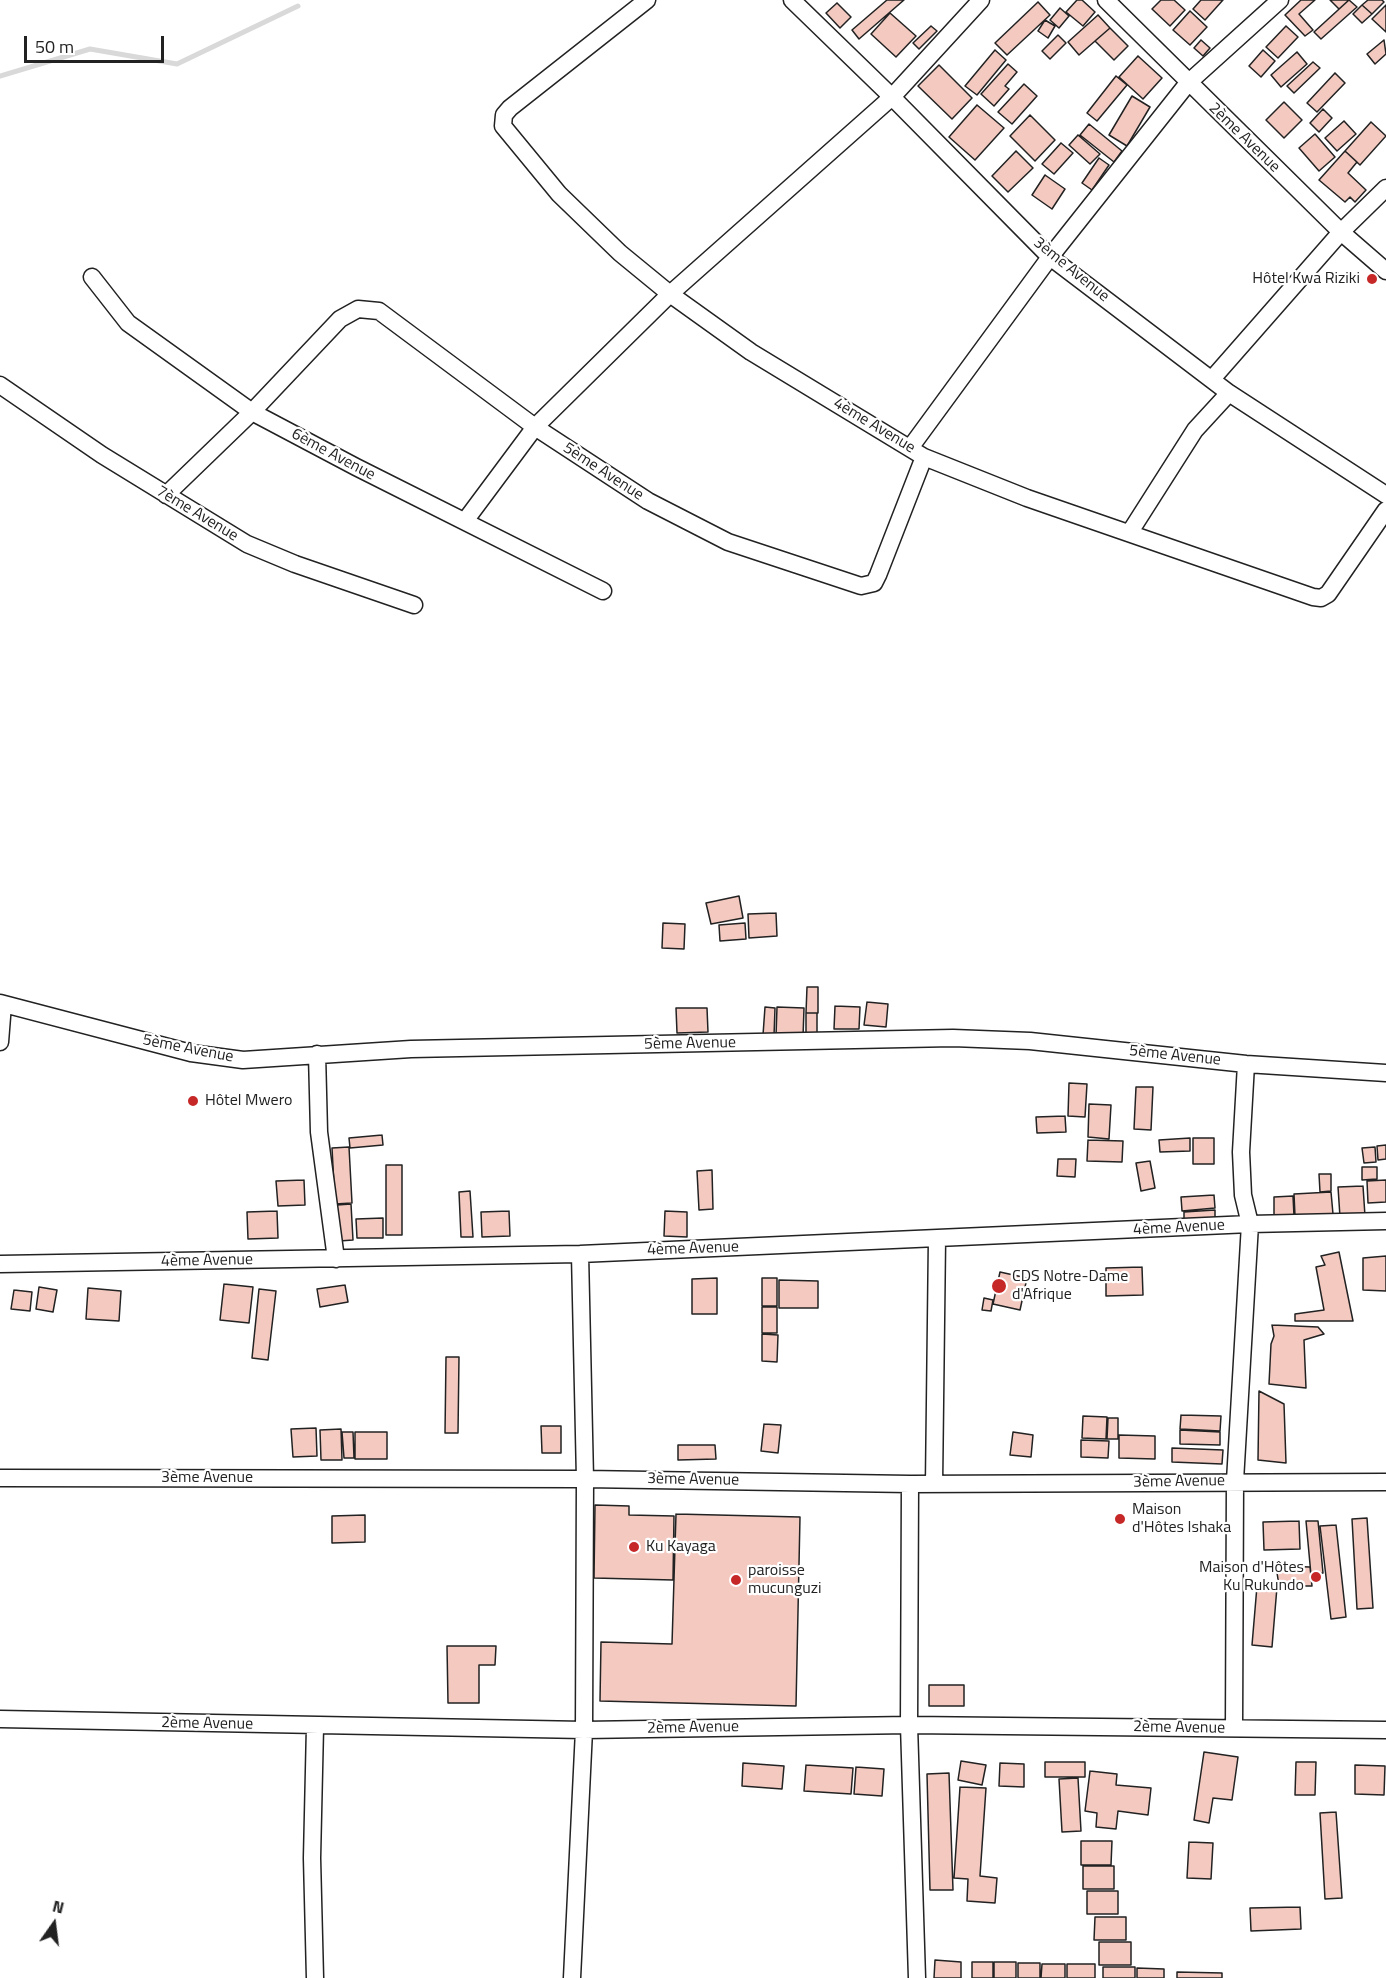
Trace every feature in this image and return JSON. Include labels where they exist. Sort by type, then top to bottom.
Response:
[{"type":"street","name":"4ème Avenue","points":[[647,0],[510,108],[504,115],[503,126],[559,194],[621,253],[670,294],[751,352],[917,453],[1027,498],[1313,597],[1321,598],[1328,594],[1386,510]]},
{"type":"street","name":"3ème Avenue","points":[[792,0],[892,97],[1050,257],[1229,393],[1386,495]]},
{"type":"street","points":[[465,521],[535,427],[670,294],[786,194],[892,97],[981,0]]},
{"type":"street","name":"2ème Avenue","points":[[1106,0],[1341,232],[1386,271]]},
{"type":"street","points":[[917,453],[1050,257],[1188,83],[1280,0]]},
{"type":"street","points":[[1212,379],[1341,232],[1386,188]]},
{"type":"street","name":"6ème Avenue","points":[[92,277],[128,322],[252,412],[603,591]]},
{"type":"street","name":"5ème Avenue","points":[[252,412],[340,319],[358,309],[379,311],[535,427],[648,501],[728,542],[861,586],[874,583],[917,453]]},
{"type":"street","name":"7ème Avenue","points":[[0,385],[166,495],[247,544],[295,564],[414,605]]},
{"type":"street","points":[[1130,532],[1195,430],[1229,393]]},
{"type":"street","points":[[166,495],[252,412]]},
{"type":"street","points":[[0,1042],[1,1004]]},
{"type":"street","name":"5ème Avenue","points":[[1,1004],[191,1053],[243,1060],[411,1049],[953,1038],[1030,1041],[1246,1064],[1386,1073]]},
{"type":"street","points":[[317,1054],[320,1132],[336,1258]]},
{"type":"street","points":[[1234,1728],[1235,1481],[1250,1224],[1243,1195],[1241,1152],[1246,1064]]},
{"type":"street","name":"4ème Avenue","points":[[0,1264],[580,1254],[1250,1224],[1386,1221]]},
{"type":"street","points":[[934,1484],[937,1239]]},
{"type":"street","points":[[572,1978],[584,1730],[585,1479],[580,1254]]},
{"type":"street","name":"3ème Avenue","points":[[0,1478],[585,1479],[910,1484],[1386,1482]]},
{"type":"street","points":[[910,1484],[909,1725],[917,1978]]},
{"type":"street","name":"2ème Avenue","points":[[0,1719],[315,1727],[584,1730],[909,1725],[1386,1730]]},
{"type":"street","points":[[315,1727],[312,1858],[315,1978]]},
{"type":"building","points":[[887,0],[904,0],[859,39],[852,30]]},
{"type":"building","points":[[1077,0],[1082,0],[1095,12],[1083,26],[1066,12]]},
{"type":"building","points":[[1161,0],[1174,0],[1185,10],[1170,26],[1152,9]]},
{"type":"building","points":[[1201,0],[1223,0],[1205,20],[1193,9]]},
{"type":"building","points":[[1301,0],[1315,0],[1299,14],[1313,30],[1305,36],[1285,15]]},
{"type":"building","points":[[1330,0],[1349,0],[1339,9]]},
{"type":"building","points":[[1349,0],[1357,7],[1321,39],[1314,32]]},
{"type":"building","points":[[1368,0],[1384,2],[1372,14],[1362,5]]},
{"type":"building","points":[[1038,2],[1050,15],[1007,55],[995,43]]},
{"type":"building","points":[[837,3],[851,17],[840,28],[826,13]]},
{"type":"building","points":[[1362,5],[1372,14],[1362,23],[1353,14]]},
{"type":"building","points":[[1386,5],[1386,32],[1372,19]]},
{"type":"building","points":[[1060,8],[1069,16],[1059,28],[1050,20]]},
{"type":"building","points":[[1190,11],[1207,27],[1190,45],[1173,30]]},
{"type":"building","points":[[890,13],[916,36],[896,57],[871,34]]},
{"type":"building","points":[[1098,15],[1110,28],[1079,55],[1068,42]]},
{"type":"building","points":[[1045,20],[1055,26],[1048,38],[1038,31]]},
{"type":"building","points":[[931,26],[937,31],[919,49],[913,43]]},
{"type":"building","points":[[1286,26],[1298,37],[1278,58],[1266,47]]},
{"type":"building","points":[[1110,28],[1128,46],[1114,60],[1095,41]]},
{"type":"building","points":[[1058,35],[1066,43],[1050,59],[1042,51]]},
{"type":"building","points":[[1201,40],[1210,48],[1203,56],[1194,48]]},
{"type":"building","points":[[1384,40],[1386,54],[1375,64],[1367,54]]},
{"type":"building","points":[[995,50],[1006,60],[977,95],[965,86]]},
{"type":"building","points":[[1263,50],[1275,61],[1261,77],[1249,66]]},
{"type":"building","points":[[1297,52],[1307,64],[1281,87],[1271,75]]},
{"type":"building","points":[[1138,56],[1162,78],[1143,99],[1119,77]]},
{"type":"building","points":[[1313,62],[1320,68],[1294,93],[1287,86]]},
{"type":"building","points":[[1008,64],[1017,72],[1005,86],[1009,89],[994,106],[981,94]]},
{"type":"building","points":[[939,65],[972,98],[952,119],[918,86]]},
{"type":"building","points":[[1335,73],[1345,83],[1317,112],[1307,103]]},
{"type":"building","points":[[1116,76],[1127,85],[1097,121],[1087,113]]},
{"type":"building","points":[[1024,84],[1037,96],[1012,124],[998,112]]},
{"type":"building","points":[[1132,96],[1150,107],[1127,146],[1109,135]]},
{"type":"building","points":[[1284,102],[1302,120],[1284,138],[1266,120]]},
{"type":"building","points":[[977,105],[1004,128],[975,160],[949,137]]},
{"type":"building","points":[[1323,109],[1332,118],[1319,132],[1310,123]]},
{"type":"building","points":[[1030,115],[1055,140],[1035,161],[1010,136]]},
{"type":"building","points":[[1344,121],[1356,134],[1337,151],[1325,138]]},
{"type":"building","points":[[1371,122],[1386,136],[1360,165],[1345,151]]},
{"type":"building","points":[[1089,124],[1122,151],[1114,162],[1080,135]]},
{"type":"building","points":[[1315,134],[1335,157],[1319,171],[1299,148]]},
{"type":"building","points":[[1078,135],[1100,154],[1090,164],[1069,145]]},
{"type":"building","points":[[1061,143],[1073,153],[1054,174],[1042,164]]},
{"type":"building","points":[[1016,151],[1033,168],[1008,192],[992,176]]},
{"type":"building","points":[[1345,151],[1357,162],[1348,173],[1366,190],[1355,202],[1350,197],[1345,202],[1319,180]]},
{"type":"building","points":[[1099,158],[1109,165],[1092,190],[1082,183]]},
{"type":"building","points":[[1045,175],[1065,189],[1052,209],[1032,195]]},
{"type":"building","points":[[739,896],[743,918],[711,924],[706,903]]},
{"type":"building","points":[[776,913],[777,936],[749,938],[748,914]]},
{"type":"building","points":[[663,923],[685,924],[684,949],[662,948]]},
{"type":"building","points":[[745,923],[746,939],[720,941],[719,925]]},
{"type":"building","points":[[807,987],[818,987],[818,1013],[806,1013]]},
{"type":"building","points":[[867,1002],[888,1004],[886,1027],[864,1025]]},
{"type":"building","points":[[835,1006],[860,1007],[859,1029],[834,1029]]},
{"type":"building","points":[[765,1007],[775,1008],[774,1036],[763,1035]]},
{"type":"building","points":[[777,1007],[804,1008],[803,1037],[776,1036]]},
{"type":"building","points":[[676,1008],[707,1008],[708,1032],[677,1033]]},
{"type":"building","points":[[806,1013],[817,1013],[817,1039],[806,1039]]},
{"type":"building","points":[[1069,1083],[1087,1084],[1085,1117],[1068,1116]]},
{"type":"building","points":[[1136,1087],[1153,1087],[1151,1130],[1134,1129]]},
{"type":"building","points":[[1089,1104],[1111,1105],[1109,1139],[1088,1137]]},
{"type":"building","points":[[1065,1116],[1066,1132],[1037,1133],[1036,1117]]},
{"type":"building","points":[[382,1135],[383,1145],[350,1148],[349,1138]]},
{"type":"building","points":[[1190,1138],[1190,1151],[1160,1152],[1159,1140]]},
{"type":"building","points":[[1193,1138],[1214,1138],[1214,1164],[1193,1164]]},
{"type":"building","points":[[1088,1140],[1123,1141],[1122,1162],[1087,1161]]},
{"type":"building","points":[[1386,1145],[1386,1159],[1378,1160],[1377,1146]]},
{"type":"building","points":[[349,1147],[352,1203],[335,1204],[332,1148]]},
{"type":"building","points":[[1375,1147],[1376,1162],[1364,1163],[1362,1148]]},
{"type":"building","points":[[1058,1159],[1076,1159],[1075,1177],[1057,1176]]},
{"type":"building","points":[[1150,1161],[1155,1188],[1141,1191],[1136,1163]]},
{"type":"building","points":[[386,1165],[402,1165],[402,1235],[386,1235]]},
{"type":"building","points":[[1362,1167],[1377,1167],[1377,1179],[1362,1180]]},
{"type":"building","points":[[712,1170],[713,1209],[699,1210],[697,1171]]},
{"type":"building","points":[[1319,1174],[1331,1174],[1331,1191],[1320,1192]]},
{"type":"building","points":[[304,1180],[305,1205],[278,1206],[276,1181]]},
{"type":"building","points":[[1386,1180],[1386,1202],[1368,1203],[1367,1181]]},
{"type":"building","points":[[1363,1186],[1365,1216],[1340,1217],[1338,1187]]},
{"type":"building","points":[[470,1191],[473,1237],[461,1237],[459,1192]]},
{"type":"building","points":[[1331,1192],[1333,1214],[1295,1216],[1294,1194]]},
{"type":"building","points":[[1214,1195],[1215,1208],[1182,1211],[1181,1197]]},
{"type":"building","points":[[1293,1196],[1294,1216],[1274,1217],[1274,1197]]},
{"type":"building","points":[[351,1204],[353,1240],[339,1241],[337,1205]]},
{"type":"building","points":[[1215,1210],[1215,1220],[1184,1221],[1184,1212]]},
{"type":"building","points":[[277,1211],[278,1238],[248,1239],[247,1212]]},
{"type":"building","points":[[509,1211],[510,1236],[482,1237],[481,1212]]},
{"type":"building","points":[[665,1211],[687,1212],[687,1237],[664,1236]]},
{"type":"building","points":[[383,1218],[383,1238],[357,1238],[356,1219]]},
{"type":"building","points":[[1339,1252],[1353,1321],[1295,1321],[1295,1314],[1324,1310],[1316,1267],[1325,1265],[1321,1256]]},
{"type":"building","points":[[1386,1256],[1386,1291],[1363,1290],[1363,1258]]},
{"type":"building","points":[[1142,1267],[1143,1295],[1106,1296],[1106,1268]]},
{"type":"building","points":[[1000,1272],[1027,1278],[1020,1310],[993,1304]]},
{"type":"building","points":[[717,1278],[717,1314],[692,1314],[692,1279]]},
{"type":"building","points":[[762,1278],[777,1278],[777,1306],[762,1306]]},
{"type":"building","points":[[779,1280],[818,1281],[818,1308],[779,1308]]},
{"type":"building","points":[[224,1284],[253,1287],[249,1323],[220,1320]]},
{"type":"building","points":[[345,1285],[348,1302],[320,1307],[317,1289]]},
{"type":"building","points":[[39,1287],[57,1290],[53,1312],[36,1309]]},
{"type":"building","points":[[88,1288],[121,1291],[119,1321],[86,1319]]},
{"type":"building","points":[[259,1289],[276,1291],[268,1360],[252,1358]]},
{"type":"building","points":[[14,1290],[32,1292],[30,1311],[11,1309]]},
{"type":"building","points":[[984,1298],[993,1300],[991,1311],[982,1310]]},
{"type":"building","points":[[762,1307],[777,1307],[777,1333],[762,1333]]},
{"type":"building","points":[[1272,1325],[1318,1327],[1324,1334],[1304,1340],[1306,1388],[1269,1384],[1271,1344],[1274,1336]]},
{"type":"building","points":[[762,1334],[778,1335],[777,1362],[762,1361]]},
{"type":"building","points":[[446,1357],[459,1357],[458,1433],[445,1433]]},
{"type":"building","points":[[1259,1391],[1284,1404],[1286,1463],[1258,1460]]},
{"type":"building","points":[[1181,1415],[1221,1416],[1220,1431],[1180,1429]]},
{"type":"building","points":[[1083,1416],[1107,1417],[1106,1439],[1082,1438]]},
{"type":"building","points":[[1108,1418],[1118,1418],[1118,1439],[1107,1439]]},
{"type":"building","points":[[764,1424],[781,1425],[778,1453],[761,1451]]},
{"type":"building","points":[[541,1426],[561,1426],[561,1453],[542,1453]]},
{"type":"building","points":[[316,1428],[317,1456],[293,1457],[291,1429]]},
{"type":"building","points":[[341,1429],[342,1460],[321,1460],[320,1430]]},
{"type":"building","points":[[1180,1430],[1220,1432],[1220,1445],[1180,1444]]},
{"type":"building","points":[[342,1432],[353,1432],[354,1458],[344,1458]]},
{"type":"building","points":[[355,1432],[387,1432],[387,1459],[355,1459]]},
{"type":"building","points":[[1013,1432],[1033,1435],[1031,1457],[1010,1455]]},
{"type":"building","points":[[1119,1435],[1155,1436],[1155,1459],[1119,1458]]},
{"type":"building","points":[[1081,1440],[1109,1441],[1108,1458],[1081,1457]]},
{"type":"building","points":[[678,1445],[715,1445],[716,1459],[678,1460]]},
{"type":"building","points":[[1172,1448],[1223,1450],[1222,1464],[1172,1462]]},
{"type":"building","name":"Ku Kayaga","points":[[595,1505],[629,1506],[629,1515],[674,1516],[673,1580],[594,1578]]},
{"type":"building","name":"paroisse mucunguzi","points":[[676,1514],[800,1517],[796,1706],[600,1701],[601,1642],[672,1644]]},
{"type":"building","points":[[365,1515],[365,1542],[332,1543],[332,1516]]},
{"type":"building","points":[[1367,1518],[1373,1608],[1357,1609],[1352,1519]]},
{"type":"building","points":[[1299,1521],[1300,1549],[1264,1550],[1263,1522]]},
{"type":"building","points":[[1306,1521],[1318,1521],[1323,1573],[1311,1575]]},
{"type":"building","points":[[1336,1525],[1346,1617],[1331,1619],[1320,1526]]},
{"type":"building","points":[[1276,1566],[1310,1567],[1312,1586],[1279,1586]]},
{"type":"building","points":[[1257,1586],[1277,1587],[1272,1647],[1252,1645]]},
{"type":"building","points":[[447,1646],[496,1646],[495,1665],[479,1665],[479,1703],[448,1703]]},
{"type":"building","points":[[929,1685],[964,1685],[964,1706],[929,1706]]},
{"type":"building","points":[[1204,1752],[1238,1757],[1232,1800],[1213,1798],[1209,1823],[1194,1820]]},
{"type":"building","points":[[961,1761],[986,1765],[982,1785],[958,1780]]},
{"type":"building","points":[[1045,1762],[1085,1762],[1085,1777],[1045,1777]]},
{"type":"building","points":[[1296,1762],[1316,1762],[1315,1795],[1295,1795]]},
{"type":"building","points":[[743,1763],[784,1766],[782,1789],[742,1786]]},
{"type":"building","points":[[1000,1763],[1024,1764],[1024,1787],[999,1786]]},
{"type":"building","points":[[806,1765],[853,1768],[851,1794],[804,1791]]},
{"type":"building","points":[[1355,1765],[1385,1766],[1384,1795],[1355,1794]]},
{"type":"building","points":[[856,1767],[884,1769],[882,1796],[854,1794]]},
{"type":"building","points":[[1090,1771],[1117,1774],[1116,1785],[1151,1788],[1148,1815],[1118,1811],[1116,1829],[1096,1827],[1097,1813],[1085,1811]]},
{"type":"building","points":[[949,1773],[953,1890],[930,1890],[927,1774]]},
{"type":"building","points":[[1078,1778],[1081,1831],[1062,1832],[1059,1779]]},
{"type":"building","points":[[960,1787],[986,1788],[980,1876],[997,1878],[995,1903],[967,1901],[968,1879],[954,1878]]},
{"type":"building","points":[[1336,1812],[1342,1898],[1325,1899],[1320,1813]]},
{"type":"building","points":[[1081,1841],[1112,1841],[1111,1865],[1081,1865]]},
{"type":"building","points":[[1189,1842],[1213,1843],[1211,1879],[1187,1878]]},
{"type":"building","points":[[1083,1866],[1114,1866],[1114,1889],[1083,1889]]},
{"type":"building","points":[[1087,1891],[1118,1891],[1118,1914],[1087,1914]]},
{"type":"building","points":[[1300,1907],[1301,1929],[1251,1931],[1250,1908]]},
{"type":"building","points":[[1095,1917],[1126,1917],[1126,1940],[1094,1940]]},
{"type":"building","points":[[1099,1942],[1131,1942],[1131,1965],[1099,1965]]},
{"type":"building","points":[[935,1960],[961,1962],[961,1978],[934,1978]]},
{"type":"building","points":[[972,1962],[993,1962],[993,1978],[972,1978]]},
{"type":"building","points":[[994,1962],[1016,1962],[1016,1978],[994,1978]]},
{"type":"building","points":[[1018,1963],[1040,1963],[1040,1978],[1018,1978]]},
{"type":"building","points":[[1042,1964],[1065,1964],[1065,1978],[1041,1978]]},
{"type":"building","points":[[1067,1964],[1095,1964],[1095,1978],[1067,1978]]},
{"type":"building","points":[[1103,1967],[1135,1967],[1135,1978],[1103,1978]]},
{"type":"building","points":[[1137,1968],[1164,1969],[1164,1978],[1137,1978]]},
{"type":"building","points":[[1177,1972],[1222,1973],[1222,1978],[1177,1978]]},
{"type":"waterway","points":[[0,76],[90,49],[177,64],[298,6]]},
{"type":"place","name":"Hôtel Kwa Riziki","points":[[1372,279]]},
{"type":"place","name":"Hôtel Mwero","points":[[193,1101]]},
{"type":"place","name":"CDS Notre-Dame d'Afrique","points":[[999,1286]]},
{"type":"place","name":"Maison d'Hôtes Ishaka","points":[[1120,1519]]},
{"type":"place","name":"Ku Kayaga","points":[[634,1547]]},
{"type":"place","name":"Maison d'Hôtes Ku Rukundo","points":[[1316,1577]]},
{"type":"place","name":"paroisse mucunguzi","points":[[736,1580]]}]
